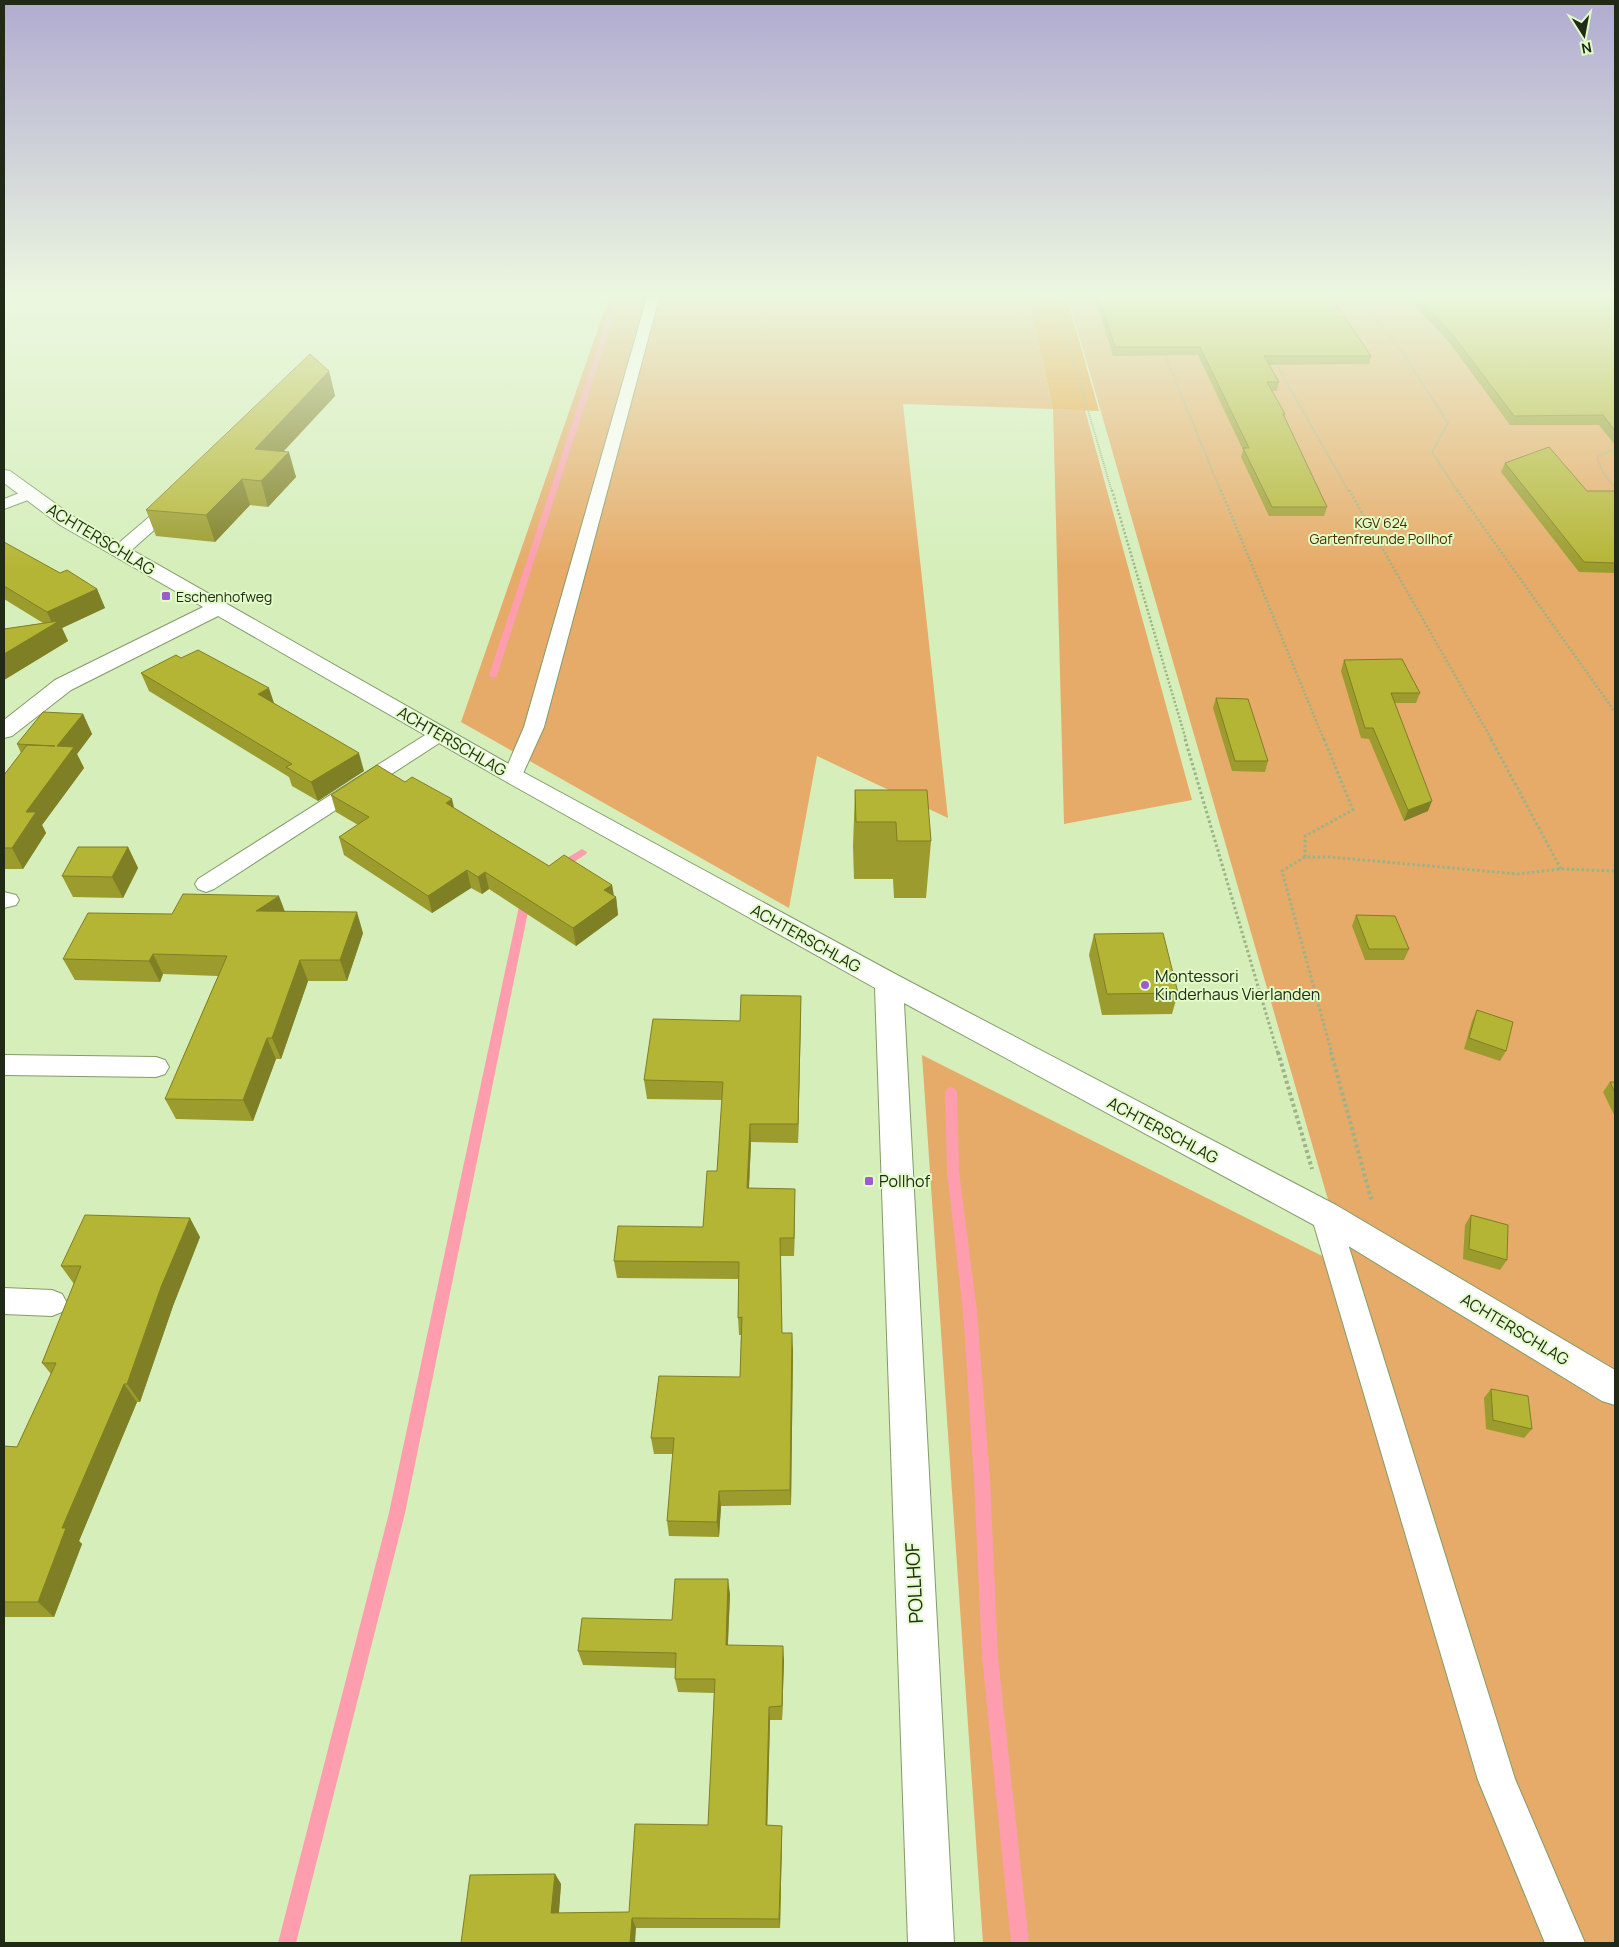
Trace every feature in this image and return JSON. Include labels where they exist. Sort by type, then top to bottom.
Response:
[{"type":"street","name":"ACHTERSCHLAG","points":[[4,475],[67,521],[513,776],[889,983],[1326,1215],[1615,1389]]},
{"type":"street","points":[[4,731],[63,685],[218,608]]},
{"type":"street","name":"POLLHOF","points":[[889,983],[931,1943]]},
{"type":"lane","points":[[513,776],[534,727],[629,385]]},
{"type":"lane","points":[[4,504],[30,494]]},
{"type":"lane","points":[[120,551],[184,494]]},
{"type":"lane","points":[[206,884],[440,734]]},
{"type":"lane","points":[[4,1065],[156,1067]]},
{"type":"lane","points":[[1326,1215],[1497,1780],[1565,1943]]},
{"type":"lane","points":[[4,1301],[52,1303]]},
{"type":"path","points":[[1081,385],[1326,1215]]},
{"type":"path","points":[[1177,385],[1353,810],[1305,836],[1305,857]]},
{"type":"path","points":[[1287,385],[1506,765],[1561,869]]},
{"type":"path","points":[[1423,385],[1448,423],[1432,452],[1444,472],[1615,712]]},
{"type":"path","points":[[1615,448],[1597,457],[1603,473],[1615,487]]},
{"type":"path","points":[[1385,1252],[1282,871],[1305,857],[1330,857],[1518,874],[1561,869],[1615,871]]},
{"type":"green space","points":[[578,385],[1048,385],[1053,409],[903,404],[948,818],[817,756],[789,908],[461,722]]},
{"type":"green space","name":"KGV 624 Gartenfreunde Pollhof","points":[[1093,385],[1615,385],[1615,1943],[983,1943],[922,1055],[1348,1269]]},
{"type":"green space","points":[[1053,409],[1085,410],[1192,800],[1064,824]]},
{"type":"shaded area","points":[[1048,385],[1092,385],[1099,411],[1053,409]]},
{"type":"building","points":[[278,385],[316,385],[255,449],[289,452],[261,481],[242,479],[206,515],[146,510]]},
{"type":"building","points":[[1218,385],[1269,385],[1285,414],[1283,414],[1327,507],[1272,507],[1243,448],[1249,448]]},
{"type":"building","points":[[1490,385],[1615,385],[1615,431],[1603,415],[1514,416]]},
{"type":"building","points":[[1549,447],[1587,491],[1615,491],[1615,563],[1584,562],[1505,463]]},
{"type":"building","points":[[4,542],[60,573],[67,570],[97,589],[47,612],[4,586]]},
{"type":"building","points":[[59,621],[4,654],[4,629]]},
{"type":"building","points":[[198,650],[269,688],[258,694],[359,753],[311,782],[286,767],[292,764],[141,673],[176,655],[181,658]]},
{"type":"building","points":[[1402,659],[1420,693],[1391,693],[1432,801],[1408,810],[1373,728],[1365,728],[1344,660]]},
{"type":"building","points":[[1216,698],[1248,699],[1268,761],[1235,761]]},
{"type":"building","points":[[43,712],[83,714],[57,746],[74,747],[26,812],[36,812],[12,848],[4,848],[4,775],[27,745],[55,746],[17,744]]},
{"type":"building","points":[[377,765],[405,782],[412,777],[452,799],[446,803],[549,866],[564,855],[612,885],[604,890],[616,897],[573,928],[485,872],[478,877],[467,870],[428,896],[339,837],[369,817],[331,795]]},
{"type":"building","points":[[855,790],[927,790],[931,841],[897,841],[896,822],[856,822]]},
{"type":"building","points":[[78,847],[128,847],[112,877],[62,876]]},
{"type":"building","points":[[183,894],[279,896],[256,911],[357,912],[340,960],[300,960],[272,1038],[267,1038],[243,1100],[165,1099],[227,956],[153,954],[149,961],[63,959],[88,913],[172,914]]},
{"type":"building","points":[[1356,915],[1395,916],[1409,949],[1369,949]]},
{"type":"building","points":[[1163,933],[1178,993],[1107,994],[1094,934]]},
{"type":"building","points":[[741,995],[801,996],[798,1124],[750,1124],[747,1188],[795,1189],[794,1238],[780,1238],[782,1333],[792,1333],[790,1490],[719,1491],[717,1522],[667,1521],[674,1438],[651,1438],[659,1376],[740,1377],[742,1317],[738,1318],[739,1262],[614,1261],[618,1226],[703,1227],[707,1171],[717,1171],[723,1082],[644,1080],[653,1019],[740,1021]]},
{"type":"building","points":[[1477,1010],[1513,1022],[1506,1051],[1469,1038]]},
{"type":"building","points":[[1610,1082],[1615,1082],[1615,1093]]},
{"type":"building","points":[[85,1215],[190,1218],[161,1287],[127,1384],[124,1384],[62,1528],[66,1528],[38,1602],[4,1602],[4,1446],[17,1447],[56,1363],[42,1363],[81,1266],[61,1266]]},
{"type":"building","points":[[1471,1215],[1508,1225],[1507,1260],[1469,1249]]},
{"type":"building","points":[[1491,1389],[1528,1396],[1532,1429],[1493,1420]]},
{"type":"building","points":[[675,1579],[728,1579],[726,1645],[783,1646],[782,1706],[769,1707],[766,1825],[782,1826],[779,1919],[632,1918],[630,1943],[461,1943],[470,1875],[555,1874],[551,1913],[629,1912],[635,1824],[708,1825],[715,1679],[675,1679],[676,1653],[578,1651],[582,1618],[672,1620]]},
{"type":"waterway","points":[[493,675],[588,385]]},
{"type":"waterway","points":[[558,868],[582,852]]},
{"type":"waterway","points":[[287,1943],[397,1513],[526,897]]},
{"type":"waterway","points":[[951,1092],[953,1171],[970,1311],[982,1479],[990,1657],[1020,1943]]},
{"type":"place","name":"Eschenhofweg","points":[[166,596]]},
{"type":"place","name":"Montessori Kinderhaus Vierlanden","points":[[1145,985]]},
{"type":"place","name":"Pollhof","points":[[869,1181]]}]
